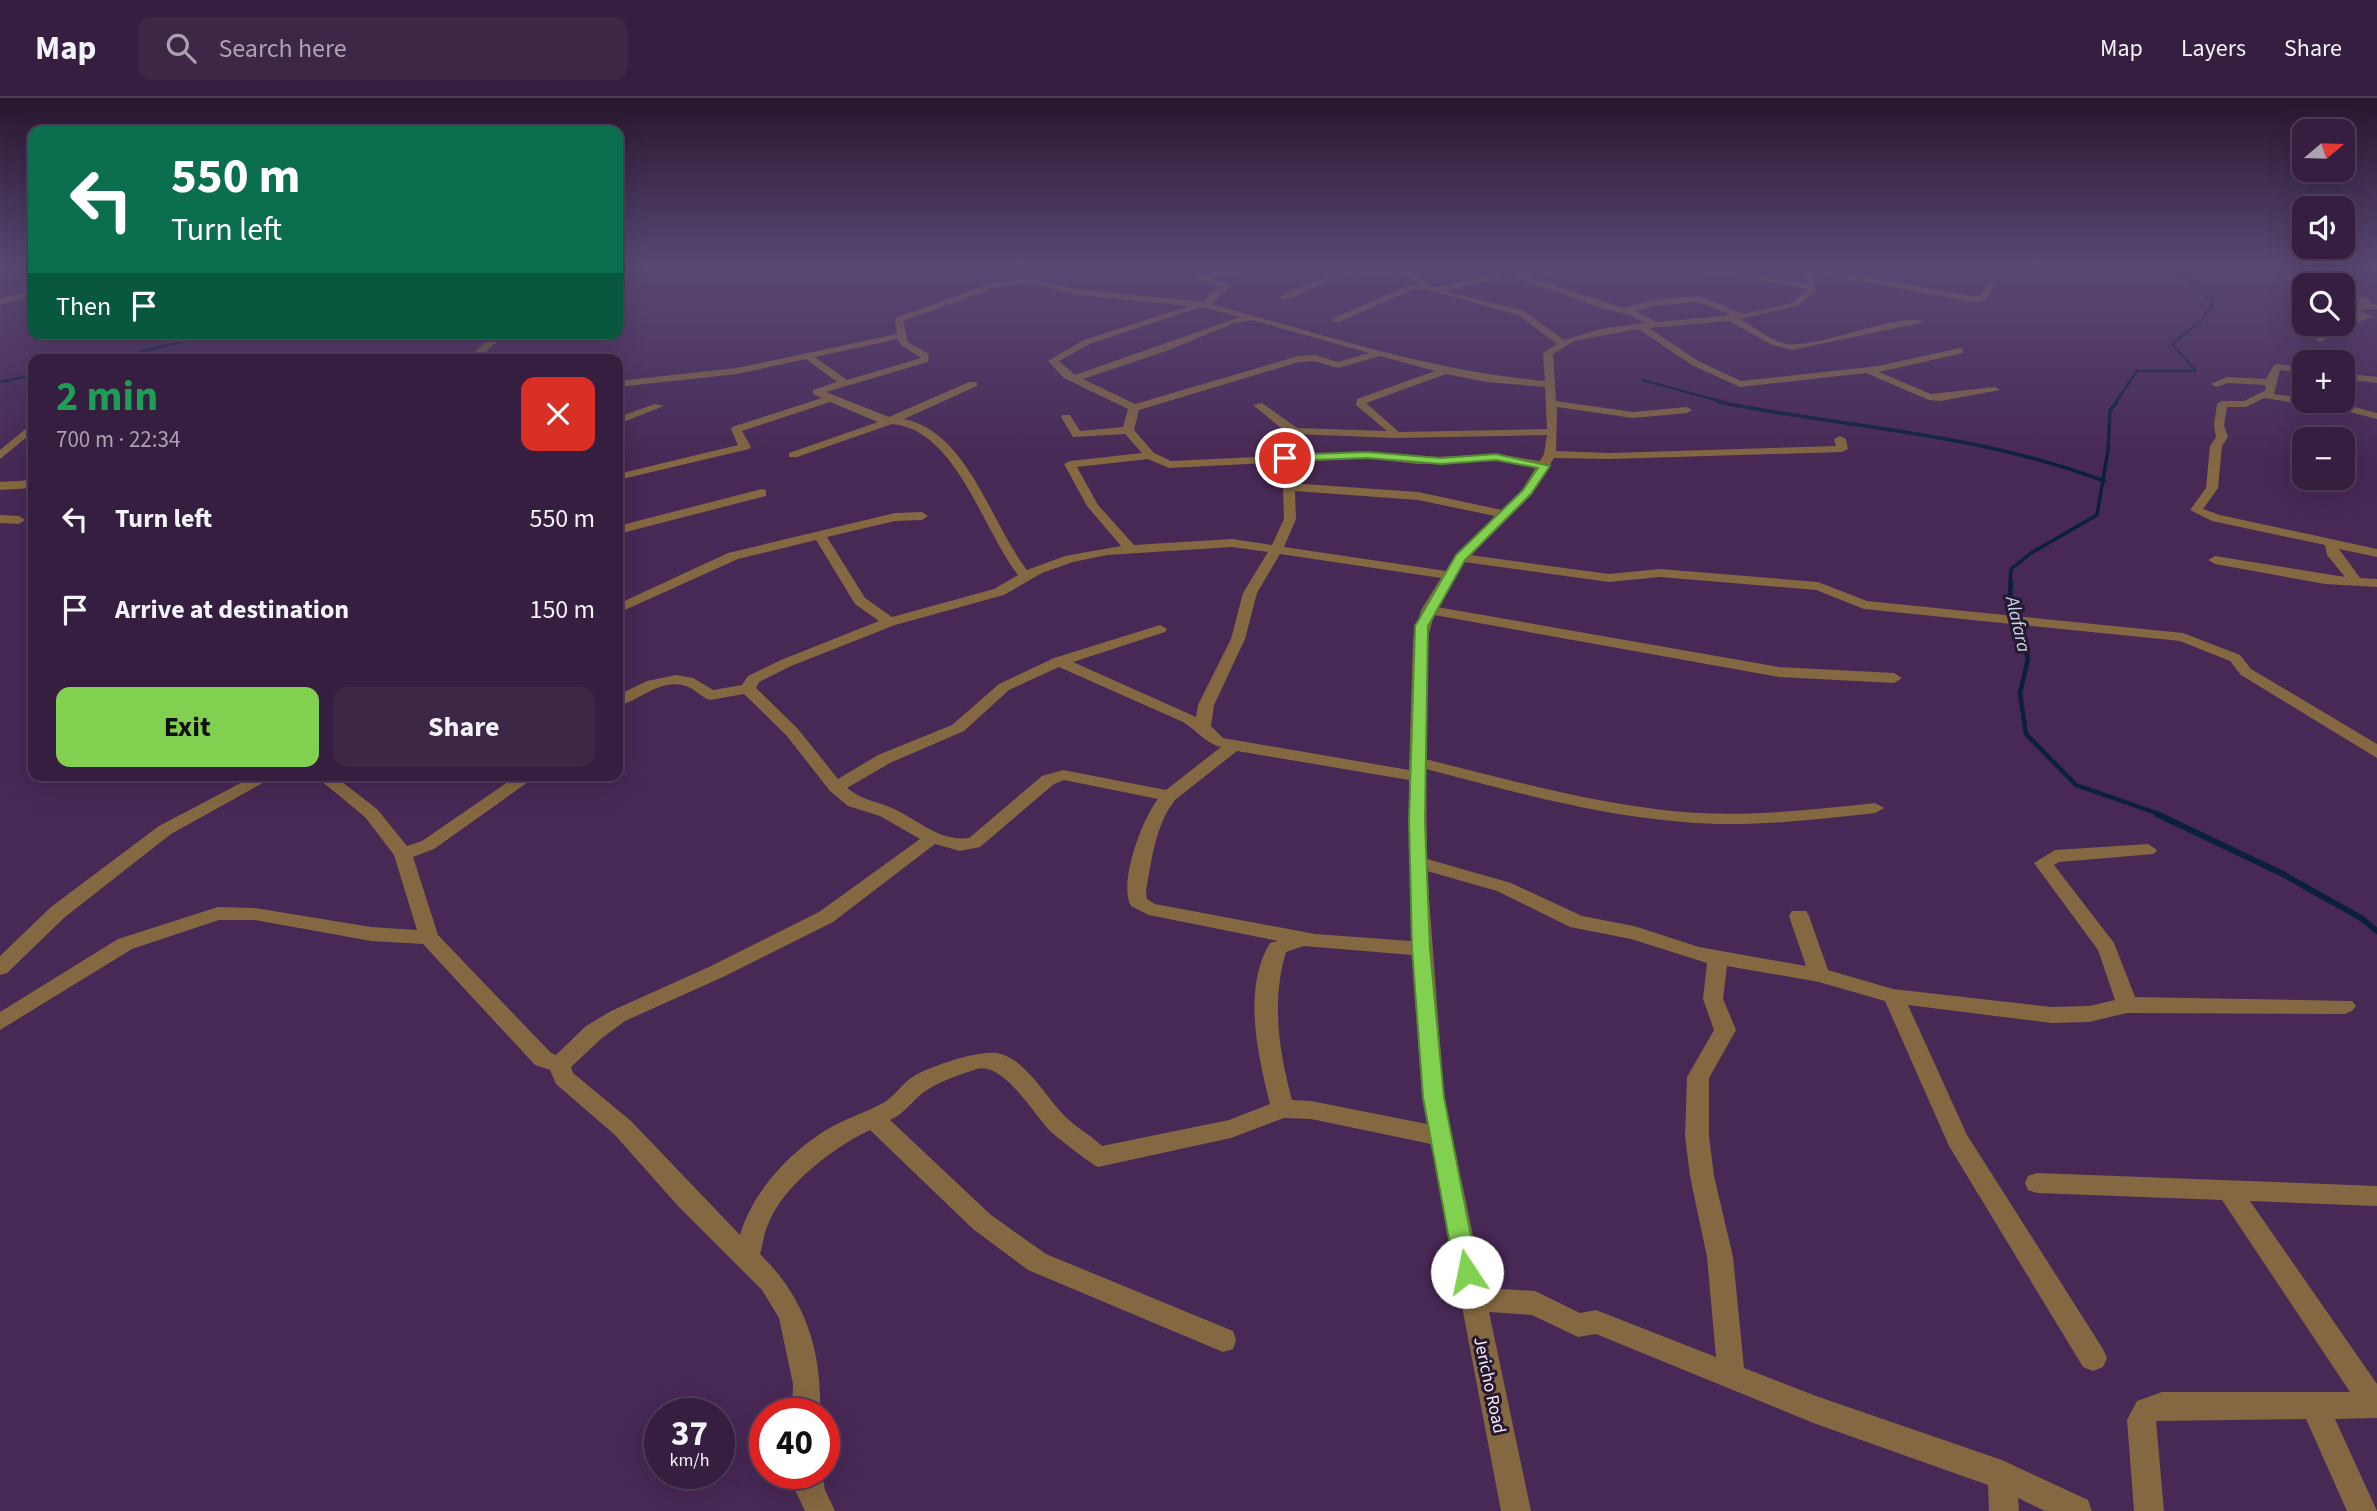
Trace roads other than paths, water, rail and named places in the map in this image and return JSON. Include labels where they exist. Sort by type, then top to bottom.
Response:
[{"type":"street","points":[[900,331],[904,343],[926,356],[925,360],[817,392],[890,421],[913,424],[957,461],[973,483],[1008,558],[1026,577]]},
{"type":"street","points":[[1120,331],[1054,360],[1068,376],[1077,378],[1134,408],[1298,359],[1315,358],[1338,365],[1376,354]]},
{"type":"street","points":[[1077,378],[1207,331]]},
{"type":"street","points":[[1297,331],[1376,354],[1633,415],[1687,410]]},
{"type":"street","points":[[1546,331],[1561,342],[1609,331]]},
{"type":"street","points":[[1655,331],[1695,363],[1740,384],[1865,369],[1960,351]]},
{"type":"street","points":[[1754,331],[1760,336],[1791,348],[1865,331]]},
{"type":"street","points":[[2320,339],[2329,331]]},
{"type":"street","points":[[623,383],[737,371],[901,336]]},
{"type":"street","points":[[478,354],[494,340]]},
{"type":"street","name":"Jericho Road","points":[[1516,1511],[1439,1136],[1421,949],[1418,769],[1420,641],[1428,610],[1460,558],[1527,492],[1548,460],[1553,432],[1548,353],[1561,342]]},
{"type":"street","points":[[806,355],[845,384]]},
{"type":"street","points":[[2292,369],[2274,368],[2270,382],[2271,391],[2246,404],[2222,404],[2219,425],[2222,437],[2216,446],[2212,488],[2196,510],[2216,518],[2377,553]]},
{"type":"street","points":[[1865,369],[1929,397],[1940,398],[1995,390]]},
{"type":"street","points":[[1395,435],[1391,428],[1360,403],[1361,401],[1445,371]]},
{"type":"street","points":[[2355,377],[2377,380]]},
{"type":"street","points":[[2217,384],[2236,379],[2270,382]]},
{"type":"street","points":[[793,455],[890,421],[973,384]]},
{"type":"street","points":[[2262,395],[2347,408],[2377,416]]},
{"type":"street","points":[[623,476],[745,447],[736,429],[831,398]]},
{"type":"street","points":[[1258,405],[1274,414],[1283,427],[1296,431],[1395,435],[1553,432]]},
{"type":"street","points":[[623,419],[659,406]]},
{"type":"street","points":[[1128,430],[1134,408]]},
{"type":"street","points":[[1066,416],[1077,435],[1128,430]]},
{"type":"street","points":[[1128,430],[1150,456],[1161,463],[1184,466],[1367,455],[1417,461],[1496,457],[1548,460],[1842,449],[1840,439]]},
{"type":"street","points":[[0,456],[28,431]]},
{"type":"street","points":[[1129,548],[1093,506],[1070,464],[1150,456]]},
{"type":"street","points":[[2,488],[28,485]]},
{"type":"street","points":[[1203,727],[1206,705],[1238,639],[1250,593],[1277,549],[1290,516],[1288,488],[1296,485],[1418,496],[1503,514]]},
{"type":"street","points":[[623,529],[762,493]]},
{"type":"street","points":[[623,607],[711,564],[895,517],[922,516]]},
{"type":"street","points":[[0,519],[19,520]]},
{"type":"street","points":[[818,535],[826,543],[860,601],[890,622]]},
{"type":"street","points":[[748,689],[753,679],[786,663],[890,622],[999,592],[1070,558],[1129,548],[1232,543],[1448,575]]},
{"type":"street","points":[[2331,545],[2334,555],[2357,583]]},
{"type":"street","points":[[1460,558],[1609,578],[1660,573],[1818,586],[1864,605],[2183,637],[2235,658],[2246,672],[2373,745]]},
{"type":"street","points":[[2215,561],[2279,574],[2377,583]]},
{"type":"street","points":[[1428,610],[1779,672],[1894,678]]},
{"type":"street","points":[[836,787],[884,759],[958,728],[1004,687],[1059,661],[1160,629]]},
{"type":"street","points":[[1059,661],[1126,688],[1203,727],[1215,740],[1233,746],[1418,769],[1543,794],[1686,817],[1798,817],[1875,808]]},
{"type":"street","points":[[623,698],[660,680],[692,682],[710,695],[748,689]]},
{"type":"street","points":[[748,689],[792,732],[836,787],[854,802],[886,812],[932,838],[960,845],[974,843],[1048,780],[1063,775],[1169,796]]},
{"type":"street","points":[[1233,746],[1169,796],[1149,829],[1136,891],[1138,902],[1149,909],[1271,939],[1303,939],[1340,945],[1421,949]]},
{"type":"street","points":[[0,968],[58,912],[165,830],[258,781]]},
{"type":"street","points":[[333,781],[371,813],[403,854],[429,938],[543,1059],[559,1065],[564,1078],[622,1128],[687,1199],[771,1282],[792,1315],[807,1384],[807,1398]]},
{"type":"street","points":[[403,854],[428,845],[521,781]]},
{"type":"street","points":[[559,1065],[594,1032],[618,1016],[716,972],[826,917],[932,838]]},
{"type":"street","points":[[2127,1005],[2107,948],[2043,863],[2055,856],[2148,850]]},
{"type":"street","points":[[1420,863],[1494,883],[1577,922],[1633,933],[1718,958],[1818,975],[1893,996],[2051,1015],[2089,1014],[2127,1005],[2345,1006]]},
{"type":"street","points":[[0,1022],[125,944],[218,913],[255,914],[371,934],[429,938]]},
{"type":"street","points":[[1799,916],[1818,975]]},
{"type":"street","points":[[1271,939],[1267,1028],[1270,1060],[1283,1109]]},
{"type":"street","points":[[1718,958],[1713,999],[1725,1030],[1712,1057],[1698,1077],[1697,1136],[1702,1176],[1720,1258],[1731,1376]]},
{"type":"street","points":[[0,1013],[70,977]]},
{"type":"street","points":[[1893,996],[1957,1139],[2093,1358]]},
{"type":"street","points":[[746,1258],[757,1219],[772,1195],[810,1155],[841,1133],[894,1108],[920,1083],[978,1060],[997,1060],[1024,1083],[1061,1127],[1076,1136],[1098,1157],[1231,1129],[1283,1109],[1311,1110],[1439,1136]]},
{"type":"street","points":[[873,1118],[982,1222],[1037,1262],[1223,1340]]},
{"type":"street","points":[[2037,1182],[2377,1196]]},
{"type":"street","points":[[2229,1191],[2376,1405]]},
{"type":"street","points":[[1472,1299],[1535,1303],[1578,1325],[1596,1322],[1816,1410],[2002,1475],[2077,1511]]},
{"type":"street","points":[[2314,1405],[2362,1511]]},
{"type":"street","points":[[2149,1511],[2141,1420],[2147,1411],[2162,1406],[2376,1405]]},
{"type":"street","points":[[2002,1475],[2004,1511]]},
{"type":"street","points":[[810,1489],[820,1511]]},
{"type":"waterway","name":"Alafara","points":[[2115,403],[2137,371],[2196,371],[2172,344],[2188,331]]},
{"type":"waterway","points":[[132,354],[190,340]]},
{"type":"waterway","points":[[0,382],[28,376]]},
{"type":"waterway","points":[[1642,380],[1727,403]]},
{"type":"waterway","points":[[1718,402],[1961,442],[2009,452],[2103,481]]},
{"type":"waterway","name":"Alafara","points":[[2103,481],[2110,410],[2117,402]]},
{"type":"waterway","name":"Alafara","points":[[2010,583],[2011,569],[2031,553],[2097,515],[2103,481]]},
{"type":"waterway","name":"Alafara","points":[[2011,581],[2010,596],[2028,659],[2020,693],[2026,734],[2076,785],[2162,815]]},
{"type":"waterway","name":"Alafara","points":[[2157,814],[2283,874],[2361,918],[2377,931]]}]
